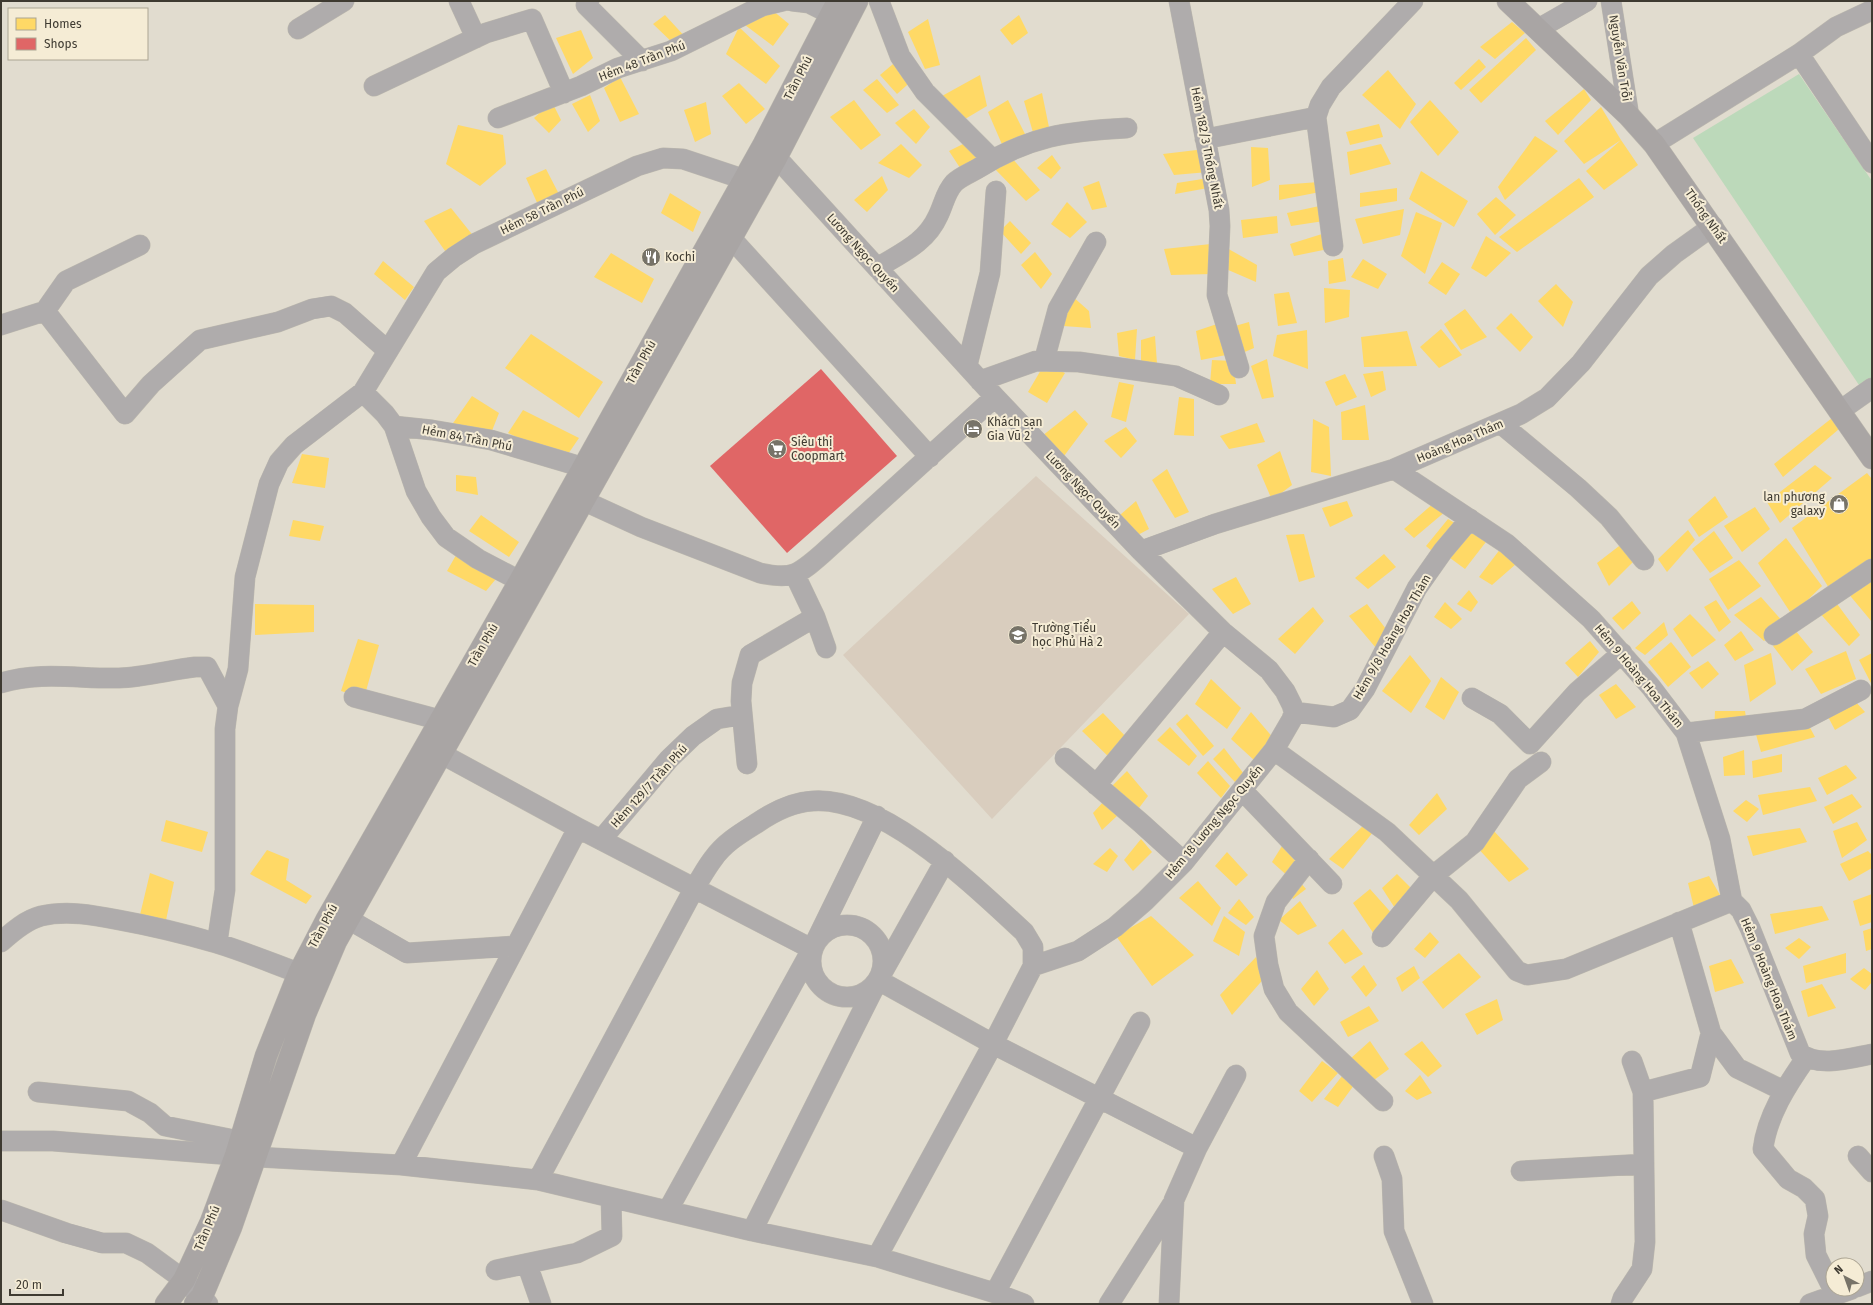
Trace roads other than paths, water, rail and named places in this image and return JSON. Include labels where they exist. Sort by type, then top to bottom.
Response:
[{"type":"main road","name":"Thống Nhất","points":[[1508,1],[1629,116],[1654,144],[1841,410],[1872,458]]},
{"type":"main road","name":"Trần Phú","points":[[166,1304],[184,1280],[303,1021],[336,941],[433,749],[770,151],[845,6]]},
{"type":"main road","name":"Trần Phú","points":[[202,1301],[231,1227],[244,1151],[266,1056],[299,974],[360,857],[433,749],[440,720],[520,581],[575,497],[582,467],[724,231],[743,180],[770,151]]},
{"type":"street","points":[[298,29],[344,1]]},
{"type":"street","points":[[459,1],[476,38]]},
{"type":"street","points":[[590,1],[586,5],[642,61]]},
{"type":"street","name":"Hẻm 48 Trần Phú","points":[[498,118],[564,93],[618,68],[671,51],[762,6],[783,1]]},
{"type":"street","points":[[792,1],[845,6],[878,1],[900,56],[925,92],[992,159]]},
{"type":"street","name":"Hẻm 182/3 Thống Nhất","points":[[1179,1],[1219,210],[1220,226],[1216,295],[1239,368]]},
{"type":"street","points":[[1332,246],[1316,117],[1320,105],[1332,88],[1413,1]]},
{"type":"street","points":[[1538,29],[1587,1]]},
{"type":"street","name":"Nguyễn Văn Trỗi","points":[[1611,1],[1629,116]]},
{"type":"street","points":[[1654,144],[1799,54],[1836,27],[1872,10]]},
{"type":"street","points":[[374,86],[486,33],[532,19],[564,93]]},
{"type":"street","points":[[1799,54],[1871,160]]},
{"type":"street","points":[[1205,139],[1316,117]]},
{"type":"street","points":[[877,268],[923,239],[938,216],[946,194],[955,182],[992,159],[1017,146],[1055,134],[1089,130],[1128,128]]},
{"type":"street","name":"Lương Ngọc Quyến","points":[[770,151],[994,397],[1141,551],[1223,632],[1269,670],[1285,691],[1292,704],[1294,712]]},
{"type":"street","name":"Hẻm 58 Trần Phú","points":[[363,392],[436,272],[454,257],[474,244],[636,166],[663,158],[683,159],[743,180]]},
{"type":"street","points":[[967,366],[990,274],[996,191]]},
{"type":"street","name":"Hoàng Hoa Thám","points":[[1141,551],[1215,524],[1394,469],[1521,414],[1547,398],[1581,364],[1649,276],[1674,254],[1713,226]]},
{"type":"street","points":[[724,231],[930,457]]},
{"type":"street","points":[[1044,361],[1058,309],[1096,242]]},
{"type":"street","points":[[1,325],[45,311],[66,282],[140,245]]},
{"type":"street","points":[[45,311],[125,414],[151,384],[200,340],[278,322],[318,308],[331,306],[345,313],[388,351]]},
{"type":"street","points":[[980,381],[1036,361],[1079,362],[1176,376],[1219,395]]},
{"type":"street","points":[[1841,410],[1872,388]]},
{"type":"street","points":[[217,944],[225,890],[225,729],[228,706],[238,669],[245,577],[269,484],[279,462],[294,445],[363,392],[385,414],[394,426],[416,491],[431,518],[446,537],[478,559],[520,581]]},
{"type":"street","points":[[575,497],[641,527],[760,573],[780,578],[795,575],[818,558],[994,397]]},
{"type":"street","points":[[1500,423],[1594,502],[1609,517],[1644,560]]},
{"type":"street","name":"Hẻm 84 Trần Phú","points":[[394,426],[432,430],[491,440],[582,467]]},
{"type":"street","name":"Hẻm 9 Hoàng Hoa Thám","points":[[1394,469],[1507,544],[1591,619],[1651,687],[1686,732],[1720,839],[1732,901],[1741,910],[1750,928],[1800,1053],[1806,1058]]},
{"type":"street","name":"Hẻm 9/8 Hoàng Hoa Thám","points":[[1294,712],[1334,717],[1350,710],[1365,689],[1417,588],[1443,551],[1470,519]]},
{"type":"street","points":[[1774,635],[1872,569]]},
{"type":"street","points":[[795,575],[815,617],[826,648]]},
{"type":"street","points":[[747,764],[741,715],[742,683],[750,655],[815,617]]},
{"type":"street","points":[[1096,785],[1223,632]]},
{"type":"street","points":[[1472,698],[1500,714],[1530,744],[1577,692],[1622,653]]},
{"type":"street","points":[[1,683],[15,679],[43,676],[120,678],[195,666],[207,667],[228,706]]},
{"type":"street","points":[[1686,732],[1805,719],[1861,690]]},
{"type":"street","points":[[354,698],[440,720]]},
{"type":"street","points":[[1294,712],[1274,750],[1387,832],[1459,900],[1517,971],[1527,975],[1566,969],[1732,901]]},
{"type":"street","name":"Hẻm 129/7 Trần Phú","points":[[601,840],[669,759],[693,736],[717,719],[741,715]]},
{"type":"street","points":[[433,749],[578,828],[695,887],[812,949]]},
{"type":"street","name":"Hẻm 18 Lương Ngọc Quyến","points":[[1033,966],[1078,951],[1115,927],[1145,901],[1184,862],[1274,750]]},
{"type":"street","points":[[1065,758],[1184,862]]},
{"type":"street","points":[[1382,937],[1434,875],[1475,842],[1518,779],[1541,762]]},
{"type":"street","points":[[1242,790],[1332,884]]},
{"type":"street","points":[[538,1180],[695,887],[713,858],[734,838],[774,811],[812,801],[843,804],[877,816],[945,861],[1024,932],[1033,947],[1033,966],[993,1044],[877,1257]]},
{"type":"street","points":[[668,1210],[812,949],[818,938],[833,927],[851,924],[863,927],[873,934],[880,945],[883,957],[882,969],[878,980],[870,989],[859,995],[848,997],[836,996],[826,991],[817,982],[812,972],[810,960],[812,949],[877,816]]},
{"type":"street","points":[[400,1164],[578,828]]},
{"type":"street","points":[[1308,859],[1276,902],[1264,936],[1268,965],[1274,989],[1288,1012],[1383,1101]]},
{"type":"street","points":[[752,1231],[878,980],[945,861]]},
{"type":"street","points":[[1,942],[13,930],[32,919],[70,912],[138,923],[217,944],[299,974],[320,980]]},
{"type":"street","points":[[348,919],[407,953],[516,946]]},
{"type":"street","points":[[1679,922],[1711,1033],[1737,1068],[1784,1091]]},
{"type":"street","points":[[878,980],[993,1044],[1197,1148]]},
{"type":"street","points":[[995,1293],[1140,1022]]},
{"type":"street","points":[[1643,1092],[1700,1077],[1711,1033]]},
{"type":"street","points":[[1825,1269],[1816,1255],[1814,1234],[1818,1216],[1815,1199],[1804,1188],[1788,1179],[1763,1149],[1764,1138],[1784,1091],[1806,1058],[1819,1060],[1846,1059],[1872,1054]]},
{"type":"street","points":[[1621,1304],[1623,1298],[1642,1269],[1645,1242],[1643,1092],[1632,1061]]},
{"type":"street","points":[[1109,1304],[1174,1200],[1197,1148],[1236,1075]]},
{"type":"street","points":[[38,1092],[128,1101],[150,1113],[165,1126],[244,1151]]},
{"type":"street","points":[[1,1141],[53,1141],[244,1151],[400,1164],[538,1180],[752,1231],[877,1257],[995,1293],[1024,1304]]},
{"type":"street","points":[[1384,1156],[1392,1179],[1394,1231],[1423,1304]]},
{"type":"street","points":[[1858,1156],[1872,1172]]},
{"type":"street","points":[[1521,1171],[1644,1164]]},
{"type":"street","points":[[496,1270],[577,1253],[612,1236],[611,1198]]},
{"type":"street","points":[[1169,1304],[1174,1200]]},
{"type":"street","points":[[1,1210],[66,1233],[102,1243],[126,1243],[147,1253],[184,1280],[202,1301]]},
{"type":"street","points":[[528,1264],[541,1304]]},
{"type":"street","points":[[1810,1304],[1826,1297]]},
{"type":"place","name":"Kochi","points":[[651,257]]},
{"type":"place","name":"Khách sạn Gia Vũ 2","points":[[973,429]]},
{"type":"place","name":"Siêu thị Coopmart","points":[[777,449]]},
{"type":"place","name":"lan phương galaxy","points":[[1839,504]]},
{"type":"place","name":"Trường Tiểu học Phủ Hà 2","points":[[1018,635]]}]
